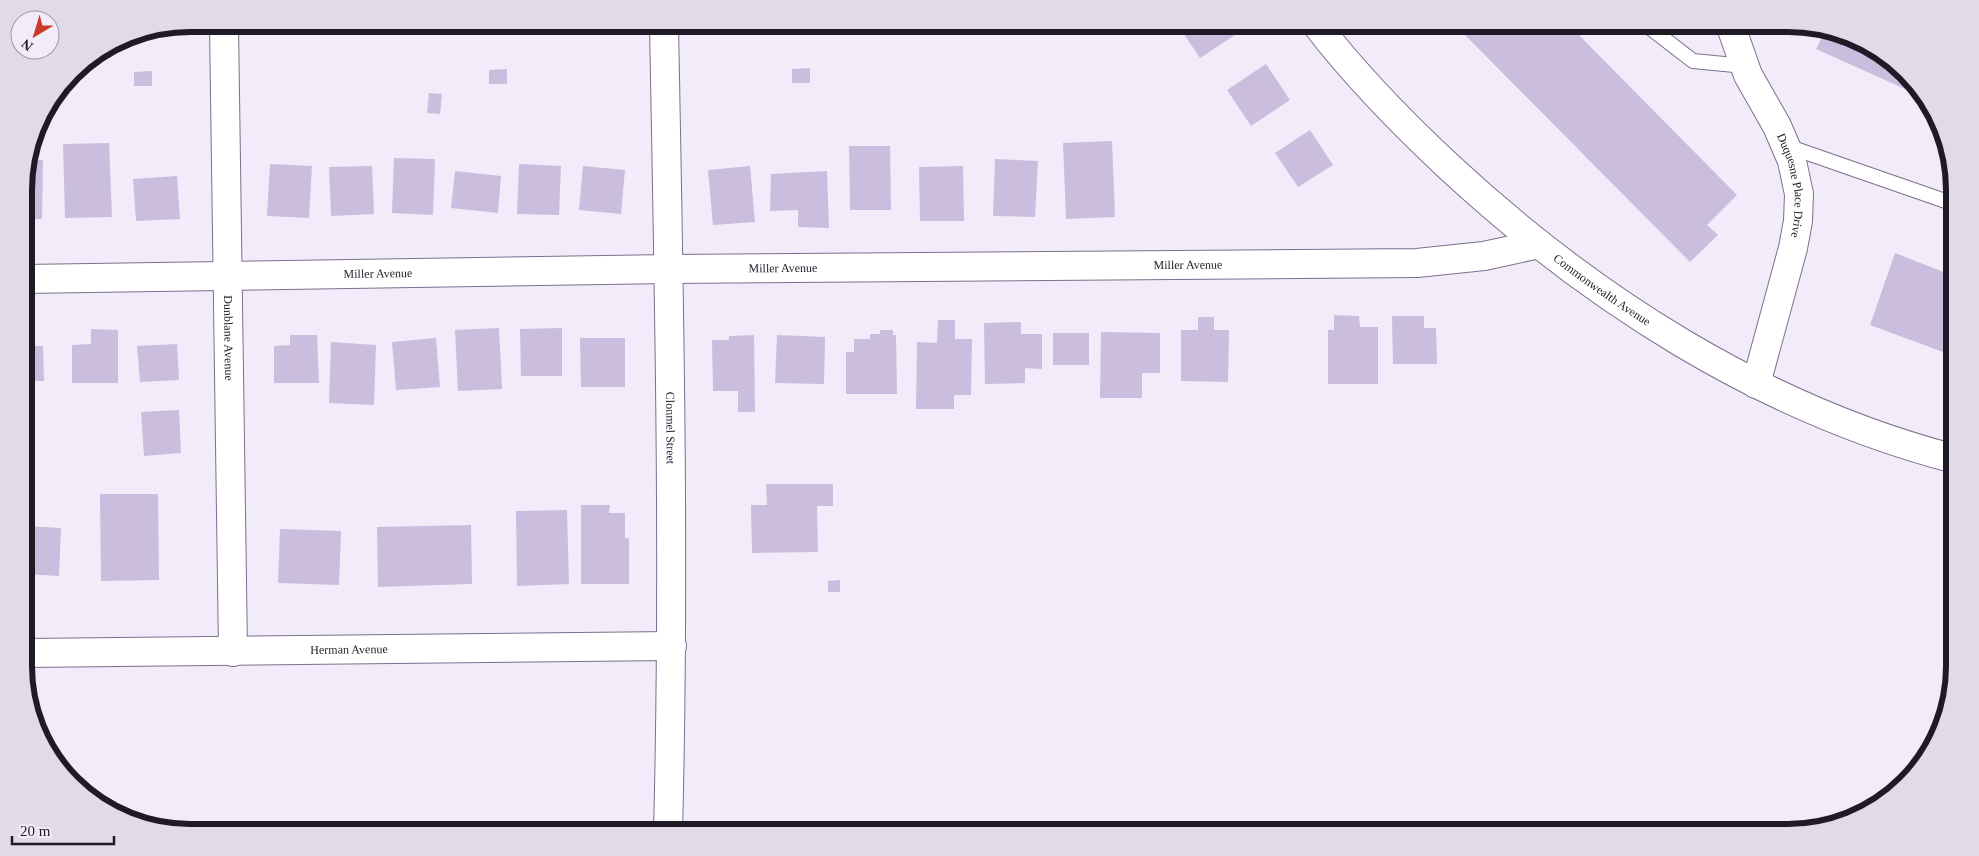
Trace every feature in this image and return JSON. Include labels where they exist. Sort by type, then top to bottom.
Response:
[{"type":"street","name":"Dunblane Avenue","points":[[224,33],[233,652]]},
{"type":"street","name":"Clonmel Street","points":[[664,33],[669,269],[672,646],[668,824]]},
{"type":"street","name":"Commonwealth Avenue","points":[[1323,33],[1370,89],[1476,193],[1539,244],[1639,316],[1672,337],[1756,384],[1832,418],[1889,439],[1946,456]]},
{"type":"street","name":"Duquesne Place Drive","points":[[1733,33],[1745,66],[1786,146],[1792,161],[1799,194],[1798,221],[1793,248],[1756,384]]},
{"type":"street","name":"Miller Avenue","points":[[33,279],[669,269],[1417,263],[1484,256],[1539,244]]},
{"type":"street","name":"Herman Avenue","points":[[32,653],[672,646]]},
{"type":"lane","points":[[1657,33],[1693,61],[1745,66]]},
{"type":"lane","points":[[1786,146],[1946,201]]},
{"type":"building","points":[[1183,33],[1238,33],[1200,58]]},
{"type":"building","points":[[1463,33],[1577,33],[1737,195],[1707,225],[1718,235],[1690,262]]},
{"type":"building","points":[[1822,37],[1849,45],[1885,65],[1912,92],[1816,49]]},
{"type":"building","points":[[1266,64],[1290,100],[1251,126],[1227,90]]},
{"type":"building","points":[[810,68],[810,83],[792,83],[792,69]]},
{"type":"building","points":[[507,69],[507,84],[489,84],[489,70]]},
{"type":"building","points":[[152,71],[152,86],[134,86],[134,72]]},
{"type":"building","points":[[429,93],[442,94],[440,114],[427,113]]},
{"type":"building","points":[[1310,130],[1333,165],[1298,187],[1275,153]]},
{"type":"building","points":[[1112,141],[1115,217],[1066,219],[1063,143]]},
{"type":"building","points":[[109,143],[112,217],[65,218],[63,144]]},
{"type":"building","points":[[849,146],[890,146],[891,210],[850,210]]},
{"type":"building","points":[[394,158],[435,159],[433,215],[392,213]]},
{"type":"building","points":[[995,159],[1038,161],[1035,217],[993,216]]},
{"type":"building","points":[[36,160],[43,160],[42,219],[33,219],[33,180]]},
{"type":"building","points":[[270,164],[312,166],[309,218],[267,216]]},
{"type":"building","points":[[519,164],[561,166],[559,215],[517,214]]},
{"type":"building","points":[[372,166],[374,214],[331,216],[329,167]]},
{"type":"building","points":[[583,166],[625,170],[621,214],[579,210]]},
{"type":"building","points":[[750,166],[755,222],[713,225],[708,170]]},
{"type":"building","points":[[963,166],[964,221],[920,221],[919,167]]},
{"type":"building","points":[[455,171],[501,176],[498,213],[451,208]]},
{"type":"building","points":[[827,171],[829,228],[798,227],[798,210],[770,211],[771,174]]},
{"type":"building","points":[[177,176],[180,219],[136,221],[133,179]]},
{"type":"building","points":[[1895,253],[1946,273],[1946,353],[1870,325]]},
{"type":"building","points":[[1334,315],[1359,316],[1360,327],[1378,327],[1378,384],[1328,384],[1328,330],[1334,330]]},
{"type":"building","points":[[1392,316],[1424,316],[1424,328],[1436,328],[1437,364],[1393,364]]},
{"type":"building","points":[[1198,317],[1214,317],[1214,330],[1229,330],[1228,382],[1181,381],[1181,330],[1198,330]]},
{"type":"building","points":[[938,320],[955,320],[955,339],[972,339],[971,395],[954,395],[954,409],[916,409],[917,342],[937,343]]},
{"type":"building","points":[[1021,322],[1021,334],[1042,334],[1042,369],[1025,368],[1025,383],[985,384],[984,323]]},
{"type":"building","points":[[499,328],[502,389],[458,391],[455,330]]},
{"type":"building","points":[[562,328],[562,376],[521,376],[520,329]]},
{"type":"building","points":[[91,329],[118,330],[118,383],[72,383],[72,345],[91,344]]},
{"type":"building","points":[[880,330],[893,330],[893,335],[896,335],[897,394],[846,394],[846,352],[854,352],[854,339],[870,339],[870,334],[880,334]]},
{"type":"building","points":[[1101,332],[1160,333],[1160,373],[1142,373],[1142,398],[1100,398]]},
{"type":"building","points":[[1053,333],[1089,333],[1089,365],[1053,365]]},
{"type":"building","points":[[290,335],[317,335],[319,383],[274,383],[274,346],[290,345]]},
{"type":"building","points":[[754,335],[755,412],[738,412],[738,391],[713,391],[712,340],[729,340],[729,336]]},
{"type":"building","points":[[777,335],[825,337],[824,384],[775,383]]},
{"type":"building","points":[[436,338],[440,387],[396,390],[392,342]]},
{"type":"building","points":[[580,338],[625,338],[625,387],[581,387]]},
{"type":"building","points":[[331,342],[376,345],[374,405],[329,403]]},
{"type":"building","points":[[177,344],[179,380],[140,382],[137,346]]},
{"type":"building","points":[[33,346],[43,346],[44,381],[33,381]]},
{"type":"building","points":[[179,410],[181,453],[144,456],[141,412]]},
{"type":"building","points":[[766,484],[833,484],[833,506],[817,506],[818,552],[752,553],[751,505],[767,505]]},
{"type":"building","points":[[100,494],[158,494],[159,580],[101,581]]},
{"type":"building","points":[[581,505],[610,505],[609,513],[625,513],[625,538],[629,538],[629,584],[581,584]]},
{"type":"building","points":[[567,510],[569,584],[517,586],[516,511]]},
{"type":"building","points":[[471,525],[472,584],[378,587],[377,527]]},
{"type":"building","points":[[32,526],[61,528],[59,576],[32,574]]},
{"type":"building","points":[[280,529],[341,531],[339,585],[278,583]]},
{"type":"building","points":[[840,580],[840,592],[828,592],[828,581]]}]
